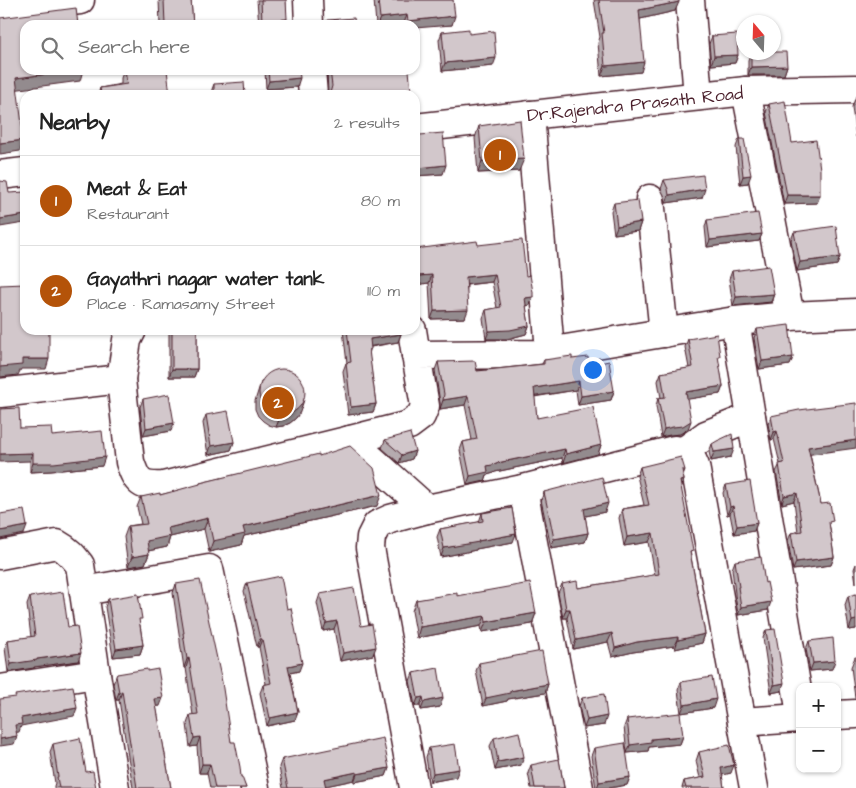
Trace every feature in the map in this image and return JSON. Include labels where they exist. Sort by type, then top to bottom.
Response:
[{"type":"street","points":[[0,9],[80,0]]},
{"type":"street","points":[[308,0],[309,20]]},
{"type":"street","points":[[690,0],[698,96]]},
{"type":"street","points":[[311,75],[313,90]]},
{"type":"street","name":"Dr.Rajendra Prasath Road","points":[[420,127],[746,91],[856,89]]},
{"type":"street","points":[[746,91],[790,316]]},
{"type":"street","points":[[530,115],[550,351]]},
{"type":"street","points":[[0,175],[20,173]]},
{"type":"street","points":[[650,199],[664,333]]},
{"type":"street","points":[[130,335],[127,340],[122,379],[130,462],[134,474],[140,482],[150,487],[190,480],[409,425],[421,416],[425,406],[414,342],[536,354],[735,321],[856,313]]},
{"type":"street","points":[[735,321],[796,684]]},
{"type":"street","points":[[0,393],[122,379]]},
{"type":"street","points":[[684,451],[706,436],[751,417]]},
{"type":"street","points":[[350,440],[427,509]]},
{"type":"street","points":[[414,788],[370,548],[370,537],[377,525],[390,519],[427,509],[522,489],[674,450],[684,451],[690,455],[695,466],[754,788]]},
{"type":"street","points":[[522,489],[579,788]]},
{"type":"street","points":[[0,555],[57,544],[72,554],[80,565],[115,788]]},
{"type":"street","points":[[84,592],[209,569],[255,788]]},
{"type":"street","points":[[0,689],[96,674]]},
{"type":"street","points":[[841,715],[856,714]]},
{"type":"street","points":[[742,722],[796,718]]},
{"type":"building","points":[[164,0],[191,0],[193,20],[165,20]]},
{"type":"building","points":[[261,0],[286,0],[287,19],[262,20]]},
{"type":"building","points":[[378,0],[453,0],[455,16],[417,20],[408,20],[407,15],[380,18]]},
{"type":"building","points":[[599,0],[679,0],[679,2],[639,10],[644,62],[605,66],[602,33],[604,33]]},
{"type":"building","points":[[76,8],[77,20],[20,20],[20,75],[39,75],[16,78],[20,109],[20,140],[0,143],[0,18]]},
{"type":"building","points":[[354,18],[354,20],[327,20]]},
{"type":"building","points":[[469,29],[469,34],[494,31],[496,58],[445,63],[442,32]]},
{"type":"building","points":[[736,34],[736,55],[714,56],[712,36]]},
{"type":"building","points":[[781,52],[786,52],[787,66],[751,67],[751,60],[781,60]]},
{"type":"building","points":[[126,75],[168,75],[169,90],[100,90],[100,88],[127,84]]},
{"type":"building","points":[[268,75],[300,75],[300,78],[269,81]]},
{"type":"building","points":[[331,75],[409,75],[411,90],[331,90]]},
{"type":"building","points":[[244,82],[245,90],[214,90],[214,84]]},
{"type":"building","points":[[785,101],[792,143],[816,140],[820,169],[820,195],[787,195],[769,104]]},
{"type":"building","points":[[520,120],[524,159],[482,161],[479,126]]},
{"type":"building","points":[[443,133],[446,165],[420,168],[420,135]]},
{"type":"building","points":[[739,139],[744,139],[751,175],[743,176]]},
{"type":"building","points":[[703,175],[705,189],[669,195],[664,180]]},
{"type":"building","points":[[0,181],[7,182],[9,193],[20,192],[20,216],[0,219]]},
{"type":"building","points":[[638,200],[641,222],[617,226],[614,203]]},
{"type":"building","points":[[758,213],[762,234],[710,240],[707,220]]},
{"type":"building","points":[[836,226],[840,257],[800,262],[794,232]]},
{"type":"building","points":[[522,240],[526,276],[530,275],[533,292],[533,297],[525,298],[529,326],[510,330],[489,331],[486,310],[501,307],[495,274],[466,277],[468,310],[434,311],[432,275],[420,276],[420,248],[477,241],[478,245]]},
{"type":"building","points":[[769,266],[774,294],[736,297],[732,271]]},
{"type":"building","points":[[20,284],[20,335],[49,335],[49,359],[22,359],[22,365],[0,367],[0,285]]},
{"type":"building","points":[[789,325],[793,357],[762,361],[757,329]]},
{"type":"building","points":[[717,334],[720,356],[718,356],[723,386],[686,392],[691,421],[683,426],[664,429],[658,398],[665,397],[661,373],[693,367],[688,339]]},
{"type":"building","points":[[172,335],[197,335],[197,369],[172,369]]},
{"type":"building","points":[[348,335],[395,335],[370,339],[371,349],[369,350],[376,404],[351,407],[346,363],[351,362]]},
{"type":"building","points":[[572,356],[572,359],[588,357],[589,365],[609,361],[614,391],[581,396],[579,381],[534,388],[537,418],[593,407],[601,445],[566,454],[565,449],[497,463],[487,466],[488,472],[470,476],[463,442],[477,439],[468,396],[443,400],[444,394],[438,362],[475,361],[477,371],[544,364],[544,360]]},
{"type":"building","points":[[282,369],[295,373],[301,379],[305,392],[301,405],[295,411],[282,415],[269,411],[263,405],[259,392],[263,379],[269,373]]},
{"type":"building","points":[[169,394],[174,423],[146,428],[143,399]]},
{"type":"building","points":[[856,403],[856,440],[808,447],[821,504],[830,503],[833,521],[829,522],[834,557],[796,562],[791,533],[802,531],[797,493],[784,496],[779,464],[784,463],[777,431],[774,432],[771,416],[799,410]]},
{"type":"building","points":[[19,408],[20,428],[51,427],[52,436],[102,431],[105,457],[54,463],[33,463],[33,453],[0,454],[0,409]]},
{"type":"building","points":[[228,411],[234,442],[211,446],[206,415]]},
{"type":"building","points":[[410,433],[415,451],[402,455],[385,440]]},
{"type":"building","points":[[732,434],[734,449],[714,452],[712,444]]},
{"type":"building","points":[[350,446],[374,468],[381,495],[243,527],[245,534],[213,541],[208,518],[168,528],[170,536],[147,541],[149,554],[132,557],[128,526],[147,524],[141,497],[160,493],[160,495],[200,483],[319,454],[319,456]]},
{"type":"building","points":[[681,457],[685,470],[682,470],[684,480],[680,481],[693,551],[690,552],[705,634],[678,640],[678,637],[637,642],[615,648],[612,633],[576,640],[570,609],[566,609],[562,584],[577,581],[578,588],[659,574],[653,533],[627,537],[622,509],[649,505],[640,467]]},
{"type":"building","points":[[602,477],[608,503],[584,509],[588,533],[554,539],[544,492]]},
{"type":"building","points":[[750,481],[757,523],[737,526],[733,506],[730,507],[726,485]]},
{"type":"building","points":[[512,508],[516,534],[444,548],[440,529],[483,521],[482,513]]},
{"type":"building","points":[[24,510],[27,526],[0,531],[0,514]]},
{"type":"building","points":[[761,557],[765,583],[767,582],[771,602],[741,607],[735,561]]},
{"type":"building","points":[[281,576],[287,609],[291,608],[302,663],[288,666],[298,712],[270,718],[263,685],[271,683],[262,639],[260,639],[247,583]]},
{"type":"building","points":[[200,580],[222,682],[231,742],[235,742],[241,777],[246,788],[215,788],[210,764],[202,764],[200,737],[194,738],[190,715],[198,714],[189,658],[187,659],[176,584]]},
{"type":"building","points":[[530,583],[536,613],[486,622],[485,616],[420,627],[416,600],[457,593],[457,596]]},
{"type":"building","points":[[354,588],[361,626],[372,624],[376,647],[343,653],[337,621],[326,623],[320,594]]},
{"type":"building","points":[[63,592],[68,627],[77,626],[81,653],[11,664],[8,640],[35,636],[30,597]]},
{"type":"building","points":[[138,594],[142,619],[139,619],[143,645],[116,649],[108,599]]},
{"type":"building","points":[[856,594],[856,620],[852,621],[848,596]]},
{"type":"building","points":[[775,629],[784,683],[774,685],[766,630]]},
{"type":"building","points":[[833,638],[835,661],[813,663],[809,641]]},
{"type":"building","points":[[542,651],[548,684],[510,691],[510,693],[486,698],[479,663]]},
{"type":"building","points":[[438,668],[443,698],[424,702],[423,697],[418,698],[413,673]]},
{"type":"building","points":[[147,669],[147,671],[158,669],[163,698],[155,699],[171,788],[137,788],[122,691],[119,692],[116,676],[117,674]]},
{"type":"building","points":[[712,677],[716,699],[684,705],[681,682]]},
{"type":"building","points":[[73,686],[77,708],[21,718],[22,724],[15,725],[17,736],[0,739],[0,699]]},
{"type":"building","points":[[604,694],[607,716],[587,720],[582,698]]},
{"type":"building","points":[[680,713],[683,736],[651,739],[651,742],[630,745],[627,719]]},
{"type":"building","points":[[519,732],[524,757],[498,762],[494,738]]},
{"type":"building","points":[[80,738],[86,772],[93,771],[96,788],[59,788],[53,744]]},
{"type":"building","points":[[383,738],[389,768],[324,779],[326,788],[288,788],[282,759]]},
{"type":"building","points":[[625,743],[630,777],[599,782],[594,748]]},
{"type":"building","points":[[455,744],[459,769],[433,773],[429,748]]},
{"type":"building","points":[[729,745],[734,765],[721,768],[724,788],[686,788],[684,781],[705,777],[699,752]]},
{"type":"building","points":[[559,759],[564,788],[535,788],[531,765]]},
{"type":"place","name":"Meat & Eat","points":[[500,155]]},
{"type":"place","name":"Gayathri nagar water tank","points":[[278,403]]}]
